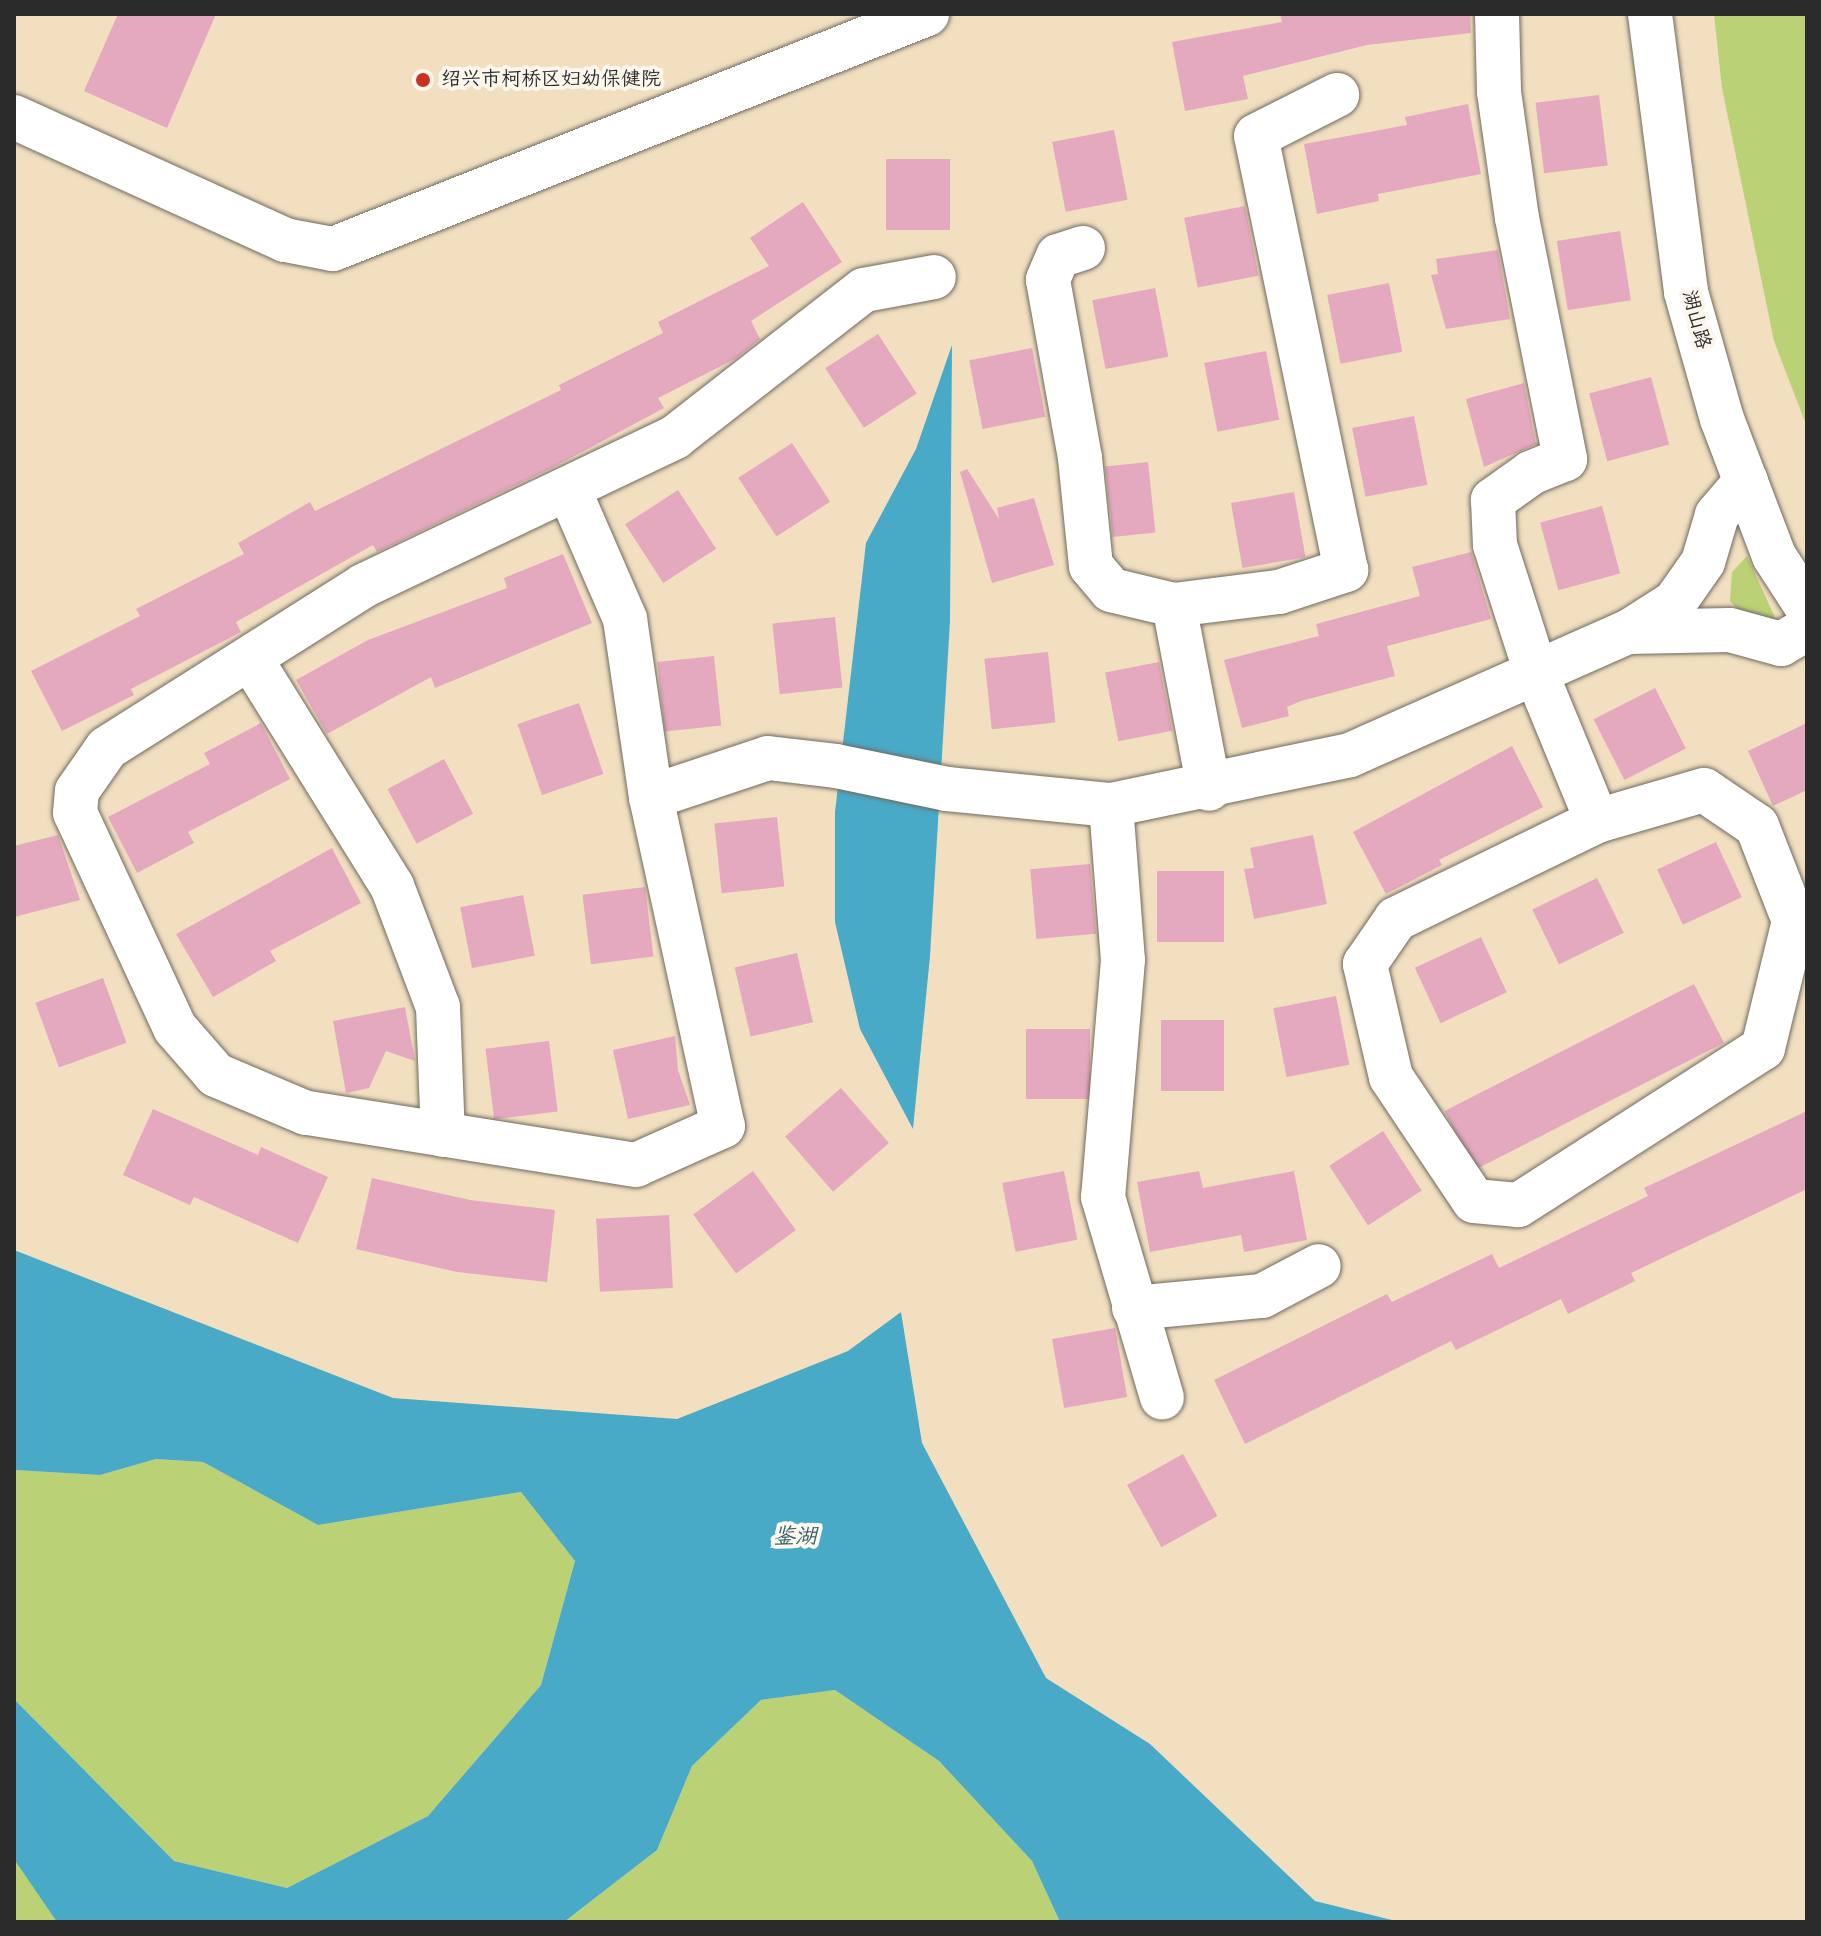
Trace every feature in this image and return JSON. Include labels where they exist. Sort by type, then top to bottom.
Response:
[{"type":"street","points":[[14,117],[285,240],[333,249],[927,14]]},
{"type":"street","points":[[1497,14],[1499,92],[1515,202],[1565,459],[1531,473],[1493,500],[1495,545],[1536,673],[1597,821]]},
{"type":"street","name":"湖山路","points":[[1650,14],[1686,292],[1746,481],[1774,556],[1807,607]]},
{"type":"street","points":[[1083,248],[1058,256],[1048,280],[1080,458],[1091,566],[1111,590],[1174,605],[1279,592],[1346,570],[1256,136],[1337,95]]},
{"type":"street","points":[[569,490],[625,619],[651,797],[723,1126],[636,1165],[306,1113],[216,1075],[175,1028],[75,813],[77,791],[107,748],[363,586],[675,437],[864,290],[934,277]]},
{"type":"street","points":[[651,797],[768,758],[836,766],[947,789],[1111,805],[1209,789],[1350,755],[1628,632],[1675,602],[1703,562],[1717,515],[1746,481]]},
{"type":"street","points":[[1174,605],[1209,789]]},
{"type":"street","points":[[1628,632],[1730,630],[1781,644],[1807,629]]},
{"type":"street","points":[[250,658],[392,886],[438,1007],[443,1135]]},
{"type":"street","points":[[1704,790],[1757,826],[1794,921],[1763,1048],[1518,1205],[1474,1201],[1391,1077],[1365,964],[1396,919],[1597,821],[1704,790]]},
{"type":"street","points":[[1111,805],[1123,960],[1103,1197],[1162,1397]]},
{"type":"street","points":[[1134,1308],[1262,1296],[1319,1266]]},
{"type":"green space","points":[[1714,14],[1807,14],[1807,427],[1774,341],[1722,88]]},
{"type":"green space","points":[[1747,556],[1777,622],[1752,625],[1730,601],[1732,572]]},
{"type":"green space","points":[[156,1459],[203,1462],[318,1525],[521,1492],[575,1561],[541,1685],[428,1816],[287,1888],[174,1861],[14,1699],[14,1470],[100,1475]]},
{"type":"green space","points":[[835,1690],[939,1761],[1032,1861],[1060,1922],[564,1922],[657,1850],[692,1766],[761,1700]]},
{"type":"green space","points":[[14,1859],[28,1873],[57,1922],[14,1922]]},
{"type":"water","points":[[952,345],[950,621],[930,956],[913,1129],[860,1029],[835,922],[835,812],[866,543],[916,449]]},
{"type":"water","name":"鉴湖","points":[[14,1250],[393,1398],[677,1419],[848,1351],[901,1312],[922,1443],[1046,1678],[1150,1744],[1315,1901],[1400,1922],[1060,1922],[1032,1861],[939,1761],[835,1690],[761,1700],[692,1766],[657,1850],[564,1922],[57,1922],[14,1859],[14,1699],[174,1861],[287,1888],[428,1816],[541,1685],[575,1561],[521,1492],[318,1525],[203,1462],[156,1459],[100,1475],[14,1470]]},
{"type":"building","points":[[118,14],[216,14],[167,128],[84,91]]},
{"type":"building","points":[[1280,14],[1470,14],[1471,33],[1367,45],[1243,76],[1248,99],[1185,111],[1172,42],[1282,22]]},
{"type":"building","points":[[1599,95],[1608,165],[1544,173],[1535,103]]},
{"type":"building","points":[[1468,104],[1481,174],[1378,194],[1379,201],[1317,214],[1304,144],[1407,125],[1405,117]]},
{"type":"building","points":[[1114,130],[1128,200],[1066,212],[1052,142]]},
{"type":"building","points":[[886,159],[950,159],[950,230],[886,230]]},
{"type":"building","points":[[803,202],[842,262],[751,321],[760,339],[735,359],[658,398],[664,408],[556,466],[377,552],[373,545],[236,622],[241,632],[131,689],[134,695],[62,731],[31,671],[140,616],[136,609],[244,554],[238,543],[310,502],[315,511],[561,390],[559,385],[663,333],[658,322],[769,266],[750,238]]},
{"type":"building","points":[[1245,206],[1259,276],[1198,288],[1184,218]]},
{"type":"building","points":[[1620,231],[1631,300],[1568,310],[1557,241]]},
{"type":"building","points":[[1498,250],[1510,319],[1446,329],[1431,275],[1438,274],[1436,259]]},
{"type":"building","points":[[1389,283],[1402,352],[1341,364],[1327,295]]},
{"type":"building","points":[[1155,288],[1168,357],[1106,369],[1092,300]]},
{"type":"building","points":[[878,334],[917,394],[864,428],[825,368]]},
{"type":"building","points":[[1032,348],[1045,417],[983,429],[969,360]]},
{"type":"building","points":[[1266,351],[1279,420],[1218,432],[1204,363]]},
{"type":"building","points":[[1651,377],[1669,445],[1607,461],[1589,394]]},
{"type":"building","points":[[1524,383],[1536,444],[1484,467],[1466,399]]},
{"type":"building","points":[[1414,416],[1427,485],[1366,497],[1352,428]]},
{"type":"building","points":[[792,443],[830,502],[776,537],[738,478]]},
{"type":"building","points":[[1148,462],[1155,533],[1113,537],[1105,466]]},
{"type":"building","points":[[967,469],[999,519],[997,508],[1034,498],[1054,565],[992,583],[960,472]]},
{"type":"building","points":[[678,490],[716,549],[663,583],[625,524]]},
{"type":"building","points":[[1294,492],[1305,557],[1242,568],[1231,503]]},
{"type":"building","points":[[1602,506],[1620,574],[1558,590],[1540,523]]},
{"type":"building","points":[[1471,552],[1491,619],[1387,646],[1395,676],[1301,701],[1287,707],[1289,716],[1242,728],[1224,660],[1319,636],[1316,624],[1420,596],[1412,567]]},
{"type":"building","points":[[563,554],[592,623],[435,688],[431,677],[327,734],[296,680],[368,640],[507,588],[504,578]]},
{"type":"building","points":[[835,617],[842,688],[780,694],[772,624]]},
{"type":"building","points":[[1048,652],[1055,723],[992,729],[984,659]]},
{"type":"building","points":[[714,656],[721,726],[665,732],[657,662]]},
{"type":"building","points":[[1159,662],[1172,731],[1118,741],[1105,672]]},
{"type":"building","points":[[1655,688],[1686,749],[1624,780],[1594,719]]},
{"type":"building","points":[[579,703],[603,774],[542,795],[518,724]]},
{"type":"building","points":[[261,723],[290,779],[188,832],[194,843],[137,873],[108,817],[210,764],[204,753]]},
{"type":"building","points":[[1807,723],[1807,790],[1773,806],[1748,751]]},
{"type":"building","points":[[1512,746],[1543,807],[1439,860],[1442,865],[1386,894],[1353,832]]},
{"type":"building","points":[[444,759],[473,814],[417,844],[387,789]]},
{"type":"building","points":[[777,817],[784,887],[722,893],[714,824]]},
{"type":"building","points":[[58,835],[80,900],[14,917],[14,846]]},
{"type":"building","points":[[1313,835],[1327,904],[1254,919],[1244,869],[1254,868],[1250,848]]},
{"type":"building","points":[[1716,842],[1742,897],[1683,925],[1657,869]]},
{"type":"building","points":[[332,848],[361,903],[270,951],[276,961],[213,997],[176,934]]},
{"type":"building","points":[[1090,864],[1096,934],[1036,939],[1030,869]]},
{"type":"building","points":[[1157,871],[1224,871],[1224,942],[1157,942]]},
{"type":"building","points":[[1597,878],[1624,933],[1559,964],[1532,910]]},
{"type":"building","points":[[645,887],[654,956],[591,964],[582,895]]},
{"type":"building","points":[[523,895],[535,956],[472,968],[460,907]]},
{"type":"building","points":[[1481,937],[1507,992],[1441,1023],[1415,968]]},
{"type":"building","points":[[797,953],[813,1022],[751,1037],[735,967]]},
{"type":"building","points":[[103,978],[127,1043],[59,1067],[35,1003]]},
{"type":"building","points":[[1694,984],[1724,1043],[1474,1170],[1445,1111]]},
{"type":"building","points":[[1336,996],[1349,1065],[1287,1077],[1273,1008]]},
{"type":"building","points":[[405,1007],[415,1061],[386,1051],[369,1088],[346,1093],[333,1021]]},
{"type":"building","points":[[1161,1020],[1224,1020],[1224,1091],[1161,1091]]},
{"type":"building","points":[[1026,1029],[1090,1029],[1090,1099],[1026,1099]]},
{"type":"building","points":[[675,1036],[678,1070],[690,1105],[628,1119],[613,1050]]},
{"type":"building","points":[[549,1041],[558,1111],[494,1119],[485,1049]]},
{"type":"building","points":[[841,1088],[889,1143],[833,1192],[785,1137]]},
{"type":"building","points":[[153,1109],[258,1155],[261,1147],[328,1177],[298,1243],[194,1197],[190,1205],[123,1175]]},
{"type":"building","points":[[1807,1111],[1807,1189],[1631,1273],[1635,1281],[1568,1314],[1561,1299],[1456,1350],[1451,1341],[1245,1444],[1214,1380],[1387,1294],[1392,1302],[1492,1254],[1499,1268],[1648,1196],[1644,1188]]},
{"type":"building","points":[[1383,1131],[1422,1191],[1368,1225],[1329,1166]]},
{"type":"building","points":[[753,1171],[796,1230],[736,1274],[693,1214]]},
{"type":"building","points":[[1064,1171],[1077,1240],[1016,1252],[1002,1183]]},
{"type":"building","points":[[1199,1171],[1203,1188],[1294,1171],[1307,1240],[1244,1252],[1241,1235],[1150,1252],[1137,1182]]},
{"type":"building","points":[[372,1178],[470,1200],[555,1210],[547,1282],[457,1272],[356,1249]]},
{"type":"building","points":[[669,1215],[673,1288],[600,1292],[596,1219]]},
{"type":"building","points":[[1115,1328],[1127,1397],[1064,1408],[1052,1339]]},
{"type":"building","points":[[1183,1454],[1217,1516],[1161,1547],[1127,1485]]},
{"type":"place","name":"绍兴市柯桥区妇幼保健院","points":[[423,80]]}]
